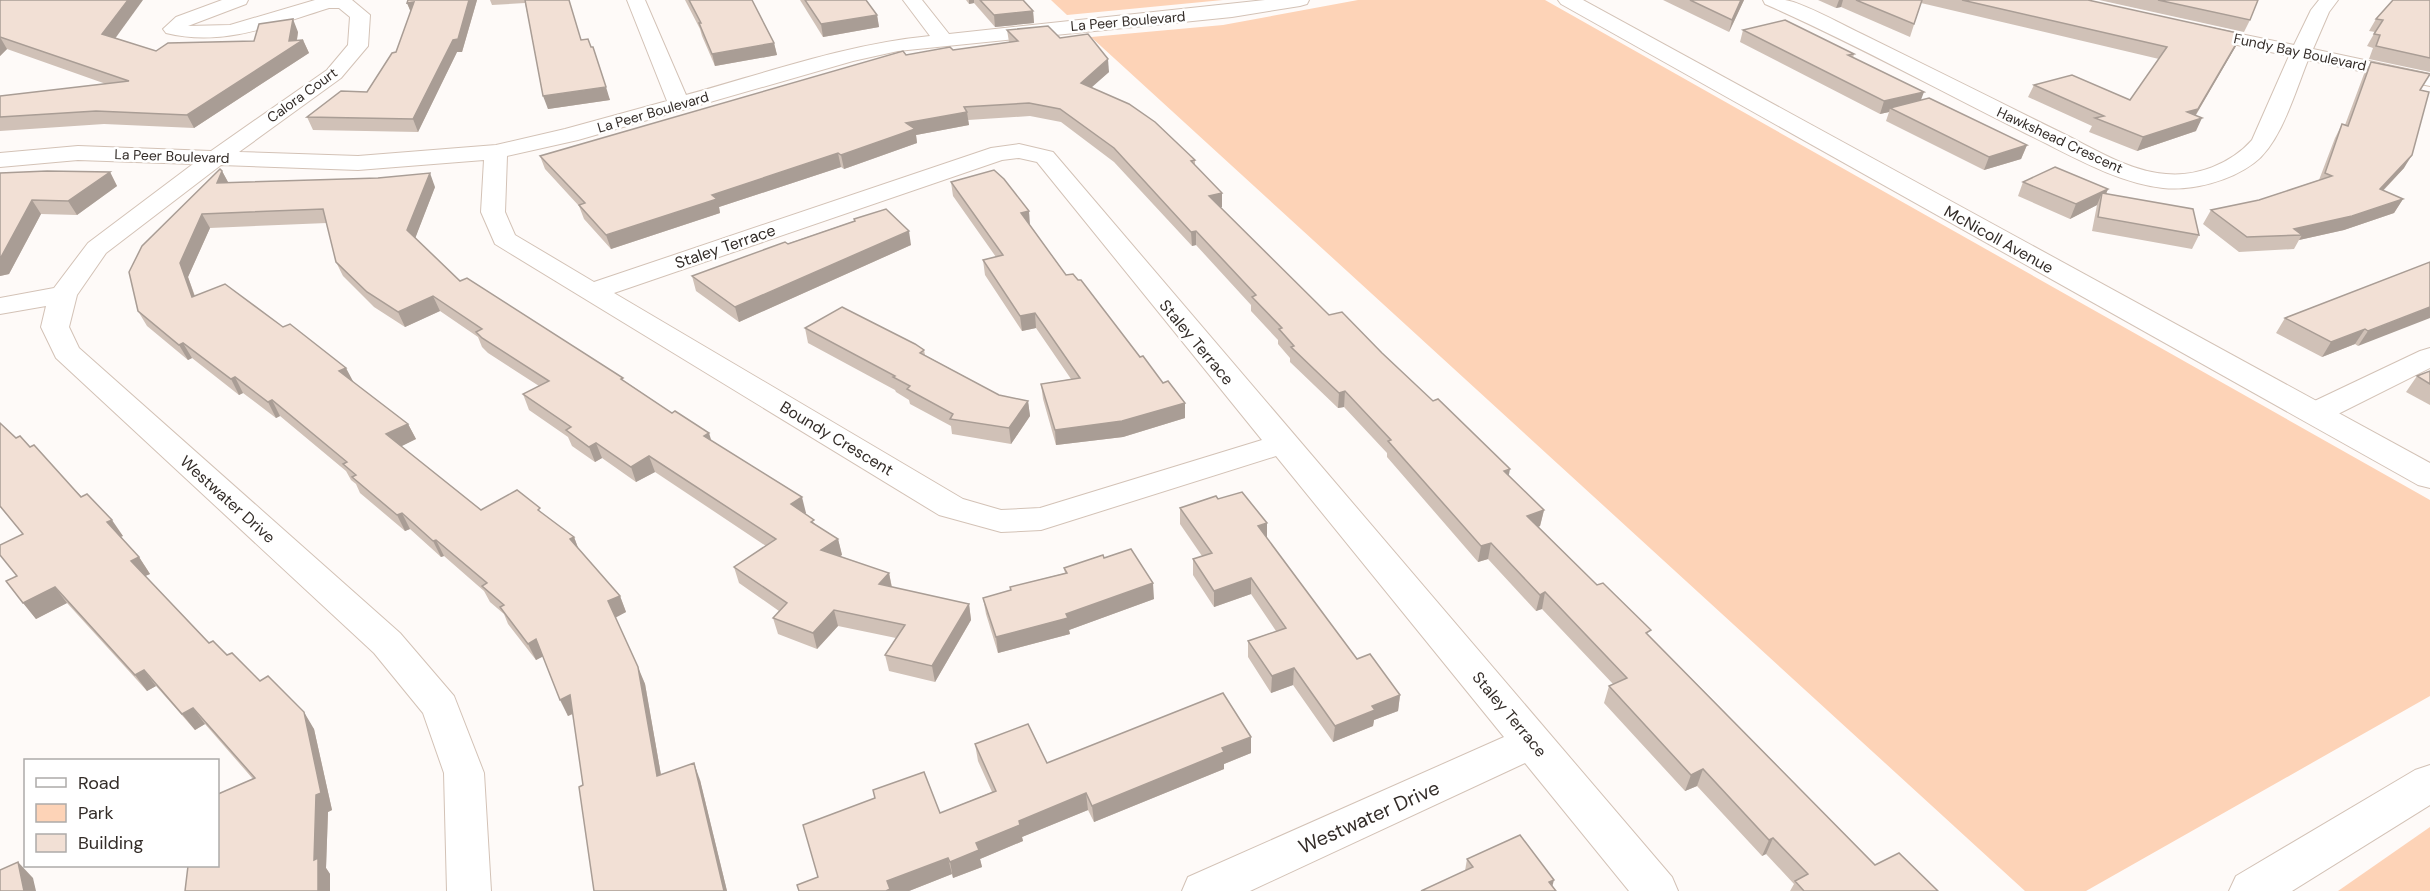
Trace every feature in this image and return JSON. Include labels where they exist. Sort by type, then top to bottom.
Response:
[{"type":"main road","name":"McNicoll Avenue","points":[[1568,0],[2430,477]]},
{"type":"main road","points":[[2252,891],[2430,783]]},
{"type":"street","name":"Calora Court","points":[[216,158],[334,74],[358,46],[360,15],[344,3],[328,1],[214,34],[187,34],[173,29],[183,21],[238,0]]},
{"type":"street","points":[[636,0],[679,104]]},
{"type":"street","points":[[912,0],[943,39]]},
{"type":"street","name":"La Peer Boulevard","points":[[0,160],[78,153],[358,163],[496,152],[570,135],[849,56],[897,45],[1232,11],[1300,0]]},
{"type":"street","name":"Hawkshead Crescent","points":[[1772,0],[1845,32],[1996,110],[2118,168],[2165,181],[2186,182],[2245,160],[2255,152],[2262,142],[2320,10],[2329,0]]},
{"type":"street","name":"Fundy Bay Boulevard","points":[[2179,27],[2430,80]]},
{"type":"street","name":"Staley Terrace","points":[[593,291],[999,153],[1018,151],[1045,157],[1656,891]]},
{"type":"street","name":"Boundy Crescent","points":[[496,152],[493,212],[504,239],[951,507],[1001,521],[1041,519],[1282,444]]},
{"type":"street","name":"Westwater Drive","points":[[216,158],[97,248],[63,295],[55,327],[66,352],[387,644],[440,707],[464,773],[469,891]]},
{"type":"street","points":[[0,306],[63,295]]},
{"type":"street","points":[[2315,413],[2430,357]]},
{"type":"street","name":"Westwater Drive","points":[[1204,891],[1533,742]]},
{"type":"green space","points":[[1051,0],[1223,0],[1067,15]]},
{"type":"green space","points":[[1358,0],[1545,0],[2430,500],[2430,696],[2086,891],[2025,891],[1091,37],[1223,25]]},
{"type":"green space","points":[[2430,827],[2430,891],[2338,891]]},
{"type":"building","points":[[1,0],[128,0],[102,34],[156,51],[168,43],[254,41],[259,24],[293,19],[289,41],[303,40],[187,115],[96,111],[0,117],[0,96],[129,81],[0,37]]},
{"type":"building","points":[[408,0],[469,0],[458,39],[453,40],[413,119],[307,117],[341,91],[367,92],[392,53],[396,52],[414,2],[407,3]]},
{"type":"building","points":[[525,0],[569,0],[581,40],[588,39],[593,47],[606,87],[543,96]]},
{"type":"building","points":[[689,0],[752,0],[774,43],[712,54],[699,23],[701,23]]},
{"type":"building","points":[[805,0],[866,0],[877,15],[821,24]]},
{"type":"building","points":[[980,0],[1023,0],[1033,11],[994,15]]},
{"type":"building","points":[[1690,0],[1741,0],[1732,20]]},
{"type":"building","points":[[1856,0],[1922,0],[1914,24]]},
{"type":"building","points":[[1962,0],[2088,0],[2242,34],[2198,109],[2187,112],[2202,118],[2143,137],[2095,118],[2104,116],[2034,85],[2072,75],[2130,100],[2167,47]]},
{"type":"building","points":[[2158,0],[2258,0],[2250,20]]},
{"type":"building","points":[[2393,0],[2430,0],[2430,58],[2376,46],[2380,35],[2374,34],[2383,20],[2376,19]]},
{"type":"building","points":[[1785,20],[1854,54],[1848,55],[1924,92],[1884,101],[1743,30]]},
{"type":"building","points":[[1048,26],[1060,38],[1088,34],[1108,59],[1081,83],[1129,104],[1155,122],[1195,160],[1191,161],[1222,193],[1209,196],[1329,315],[1342,312],[1433,401],[1438,399],[1510,469],[1504,471],[1544,510],[1527,516],[1597,585],[1603,583],[1651,630],[1646,633],[1875,865],[1899,853],[1938,891],[1804,891],[1795,881],[1808,874],[1773,838],[1769,840],[1703,769],[1691,775],[1609,686],[1627,678],[1545,592],[1540,595],[1491,543],[1481,546],[1388,441],[1391,440],[1345,391],[1339,393],[1291,347],[1294,346],[1279,329],[1282,328],[1252,297],[1256,295],[1196,231],[1191,232],[1114,148],[1060,109],[1029,103],[964,107],[967,112],[906,123],[915,129],[841,155],[838,153],[712,195],[717,199],[606,235],[579,205],[585,203],[540,156],[903,51],[906,55],[950,47],[953,50],[1018,41],[1007,30]]},
{"type":"building","points":[[2371,62],[2430,74],[2420,90],[2429,92],[2412,155],[2380,189],[2403,199],[2352,216],[2294,229],[2302,235],[2247,237],[2211,210],[2259,200],[2332,176],[2325,173],[2342,124],[2348,126]]},
{"type":"building","points":[[1929,98],[2027,145],[1989,157],[1890,108]]},
{"type":"building","points":[[2055,167],[2108,189],[2076,204],[2023,182]]},
{"type":"building","points":[[220,169],[222,171],[217,183],[378,178],[430,173],[407,230],[460,281],[467,278],[623,378],[621,379],[672,413],[675,411],[709,433],[704,436],[802,497],[791,504],[814,520],[811,522],[838,539],[821,550],[889,573],[879,584],[969,604],[932,666],[885,655],[905,625],[834,610],[813,633],[773,618],[787,603],[734,567],[776,539],[649,456],[631,467],[596,443],[589,447],[566,430],[571,427],[523,394],[549,381],[482,338],[476,332],[482,329],[433,296],[398,312],[367,292],[336,262],[323,209],[202,214],[180,263],[192,297],[225,284],[283,327],[290,324],[346,368],[339,371],[408,424],[386,434],[481,510],[517,490],[540,508],[538,510],[574,537],[570,539],[620,596],[608,601],[638,667],[657,776],[694,763],[724,891],[594,891],[579,787],[583,785],[570,695],[560,700],[536,639],[528,644],[500,607],[504,605],[482,586],[487,583],[436,540],[433,541],[402,513],[397,515],[352,477],[356,475],[343,464],[347,462],[272,400],[268,402],[235,377],[231,379],[183,343],[179,345],[138,311],[129,272],[142,246]]},
{"type":"building","points":[[994,170],[1029,211],[1021,213],[1066,275],[1073,274],[1081,280],[1140,357],[1143,356],[1163,383],[1168,381],[1185,403],[1122,421],[1055,430],[1041,384],[1080,378],[1035,313],[1020,316],[983,260],[1003,255],[951,182]]},
{"type":"building","points":[[110,172],[68,201],[32,200],[0,259],[0,173]]},
{"type":"building","points":[[2102,193],[2193,209],[2199,235],[2098,217]]},
{"type":"building","points":[[886,209],[909,231],[735,307],[692,276],[785,242],[788,244]]},
{"type":"building","points":[[2430,262],[2430,307],[2368,331],[2365,329],[2331,342],[2285,318]]},
{"type":"building","points":[[842,307],[915,344],[924,350],[920,353],[999,395],[1028,401],[1009,428],[950,419],[953,414],[907,389],[910,386],[893,377],[895,376],[805,328]]},
{"type":"building","points":[[2430,371],[2430,384],[2417,376]]},
{"type":"building","points":[[0,423],[16,438],[20,436],[30,447],[34,445],[81,497],[87,494],[112,520],[107,522],[139,557],[131,561],[209,643],[213,641],[227,655],[232,653],[260,681],[268,676],[304,712],[321,793],[316,795],[314,860],[318,858],[318,891],[185,891],[188,867],[219,867],[219,794],[255,778],[193,708],[182,714],[144,670],[135,675],[55,587],[23,603],[6,581],[17,576],[0,555],[0,545],[23,534],[0,506]]},
{"type":"building","points":[[1242,492],[1267,523],[1258,526],[1357,659],[1370,654],[1400,695],[1372,706],[1375,710],[1335,726],[1294,668],[1272,676],[1248,641],[1286,628],[1251,578],[1214,591],[1193,559],[1212,553],[1180,508],[1216,496],[1218,499]]},
{"type":"building","points":[[1131,549],[1153,583],[1066,614],[1068,618],[996,637],[983,598],[1011,590],[1010,587],[1067,573],[1064,568],[1103,555],[1104,558]]},
{"type":"building","points":[[1223,693],[1251,737],[1222,748],[1224,752],[1092,806],[1086,793],[1019,821],[1020,825],[976,843],[979,850],[950,862],[948,858],[887,881],[890,889],[886,891],[799,891],[797,885],[818,877],[803,825],[875,798],[873,790],[924,772],[940,813],[996,791],[975,744],[1028,724],[1047,763]]},
{"type":"building","points":[[1520,835],[1554,880],[1549,882],[1556,891],[1421,891],[1473,867],[1467,859]]},
{"type":"building","points":[[18,862],[24,891],[0,891],[0,870]]}]
